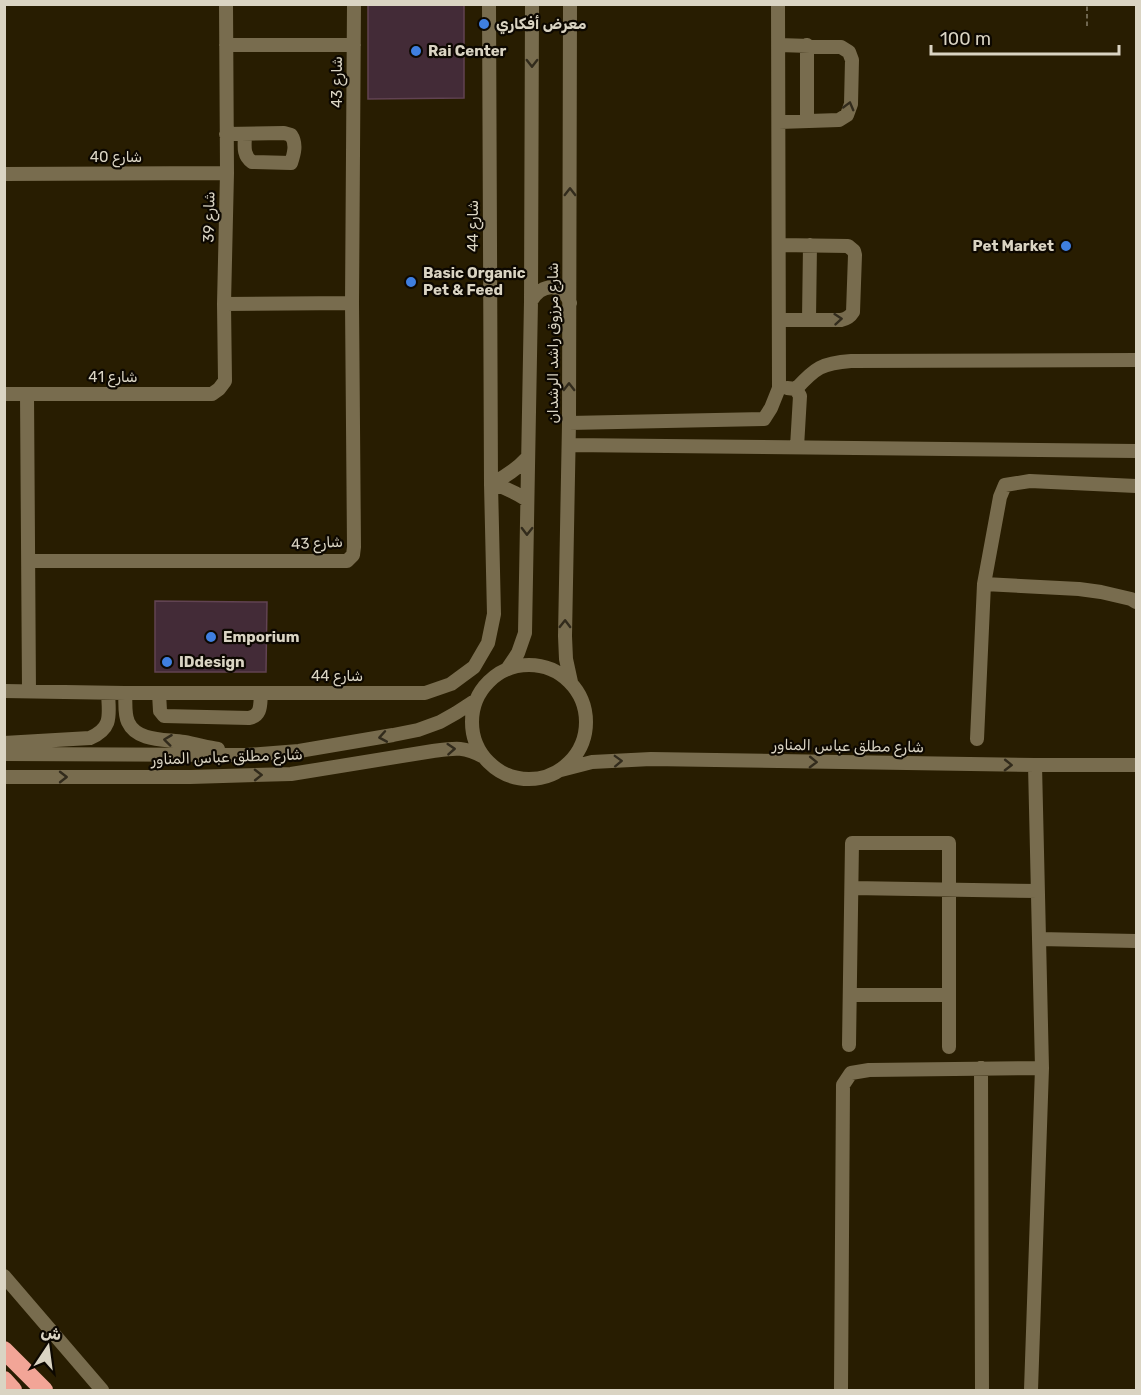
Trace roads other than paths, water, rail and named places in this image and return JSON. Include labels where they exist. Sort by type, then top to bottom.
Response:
[{"type":"highway","points":[[4,1350],[44,1390]]},
{"type":"highway","points":[[4,1380],[14,1390]]},
{"type":"street","name":"شارع 39","points":[[219,389],[225,381],[226,4]]},
{"type":"street","name":"شارع 43","points":[[29,561],[347,561],[353,555],[354,4]]},
{"type":"street","name":"شارع 44","points":[[4,691],[425,693],[451,684],[474,667],[488,643],[494,614],[491,484],[489,4]]},
{"type":"street","name":"شارع مرزوق راشد الرشدان","points":[[508,668],[518,653],[525,633],[531,301],[532,4]]},
{"type":"street","name":"شارع مرزوق راشد الرشدان","points":[[570,4],[569,445],[565,636],[566,659],[571,682]]},
{"type":"street","points":[[569,423],[764,419],[771,408],[779,388],[778,4]]},
{"type":"street","points":[[226,45],[354,45]]},
{"type":"street","points":[[778,45],[836,46],[845,49],[851,55],[852,60],[851,104],[847,115],[839,120],[779,122]]},
{"type":"street","points":[[807,45],[807,121]]},
{"type":"street","points":[[226,134],[245,134]]},
{"type":"street","name":"شارع 40","points":[[4,174],[227,173]]},
{"type":"street","points":[[779,245],[848,246],[855,255],[853,312],[850,316],[841,320],[779,320]]},
{"type":"street","points":[[809,320],[810,245]]},
{"type":"street","points":[[531,301],[543,288],[552,287],[567,295],[570,303]]},
{"type":"street","points":[[224,304],[352,303]]},
{"type":"street","points":[[796,389],[807,376],[832,362],[1137,360]]},
{"type":"street","points":[[779,388],[796,389]]},
{"type":"street","name":"شارع 41","points":[[4,394],[212,394],[219,389]]},
{"type":"street","points":[[796,389],[800,396],[797,447]]},
{"type":"street","points":[[27,394],[29,691]]},
{"type":"street","points":[[569,445],[1137,451]]},
{"type":"street","points":[[491,484],[506,477],[528,458]]},
{"type":"street","points":[[977,739],[984,584],[1000,497],[1005,485],[1030,481],[1137,486]]},
{"type":"street","points":[[491,484],[516,492],[527,500]]},
{"type":"street","points":[[984,584],[1079,589],[1137,602]]},
{"type":"street","points":[[525,664],[542,665],[571,682],[581,696],[586,711],[587,728],[578,752],[561,770],[534,779],[520,778],[500,771],[484,757],[476,744],[472,730],[472,715],[483,687],[495,675],[508,668],[525,664]]},
{"type":"street","points":[[4,743],[90,738],[102,733],[108,723],[108,693]]},
{"type":"street","points":[[126,693],[128,723],[135,732],[147,738],[185,742],[246,755]]},
{"type":"street","points":[[159,693],[160,711],[164,716],[249,718],[259,712],[261,693]]},
{"type":"street","name":"شارع مطلق عباس المناور","points":[[4,754],[246,755],[299,751],[418,730],[456,714],[476,700]]},
{"type":"street","name":"شارع مطلق عباس المناور","points":[[4,777],[190,777],[291,774],[454,748],[464,748],[484,757]]},
{"type":"street","name":"شارع مطلق عباس المناور","points":[[561,770],[592,762],[651,759],[1137,765]]},
{"type":"street","points":[[1031,1390],[1042,1068],[1035,765]]},
{"type":"street","points":[[849,1045],[852,843],[949,843],[949,1047]]},
{"type":"street","points":[[852,888],[1038,891]]},
{"type":"street","points":[[1039,939],[1137,941]]},
{"type":"street","points":[[850,995],[949,995]]},
{"type":"street","points":[[981,1068],[982,1390]]},
{"type":"street","points":[[841,1390],[843,1085],[851,1073],[869,1070],[1042,1068]]},
{"type":"street","points":[[4,1276],[102,1390]]},
{"type":"place","name":"معرض أفكاري","points":[[484,24]]},
{"type":"place","name":"Rai Center","points":[[416,51]]},
{"type":"place","name":"Pet Market","points":[[1066,246]]},
{"type":"place","name":"Basic Organic Pet & Feed","points":[[411,282]]},
{"type":"place","name":"Emporium","points":[[211,637]]},
{"type":"place","name":"IDdesign","points":[[167,662]]}]
